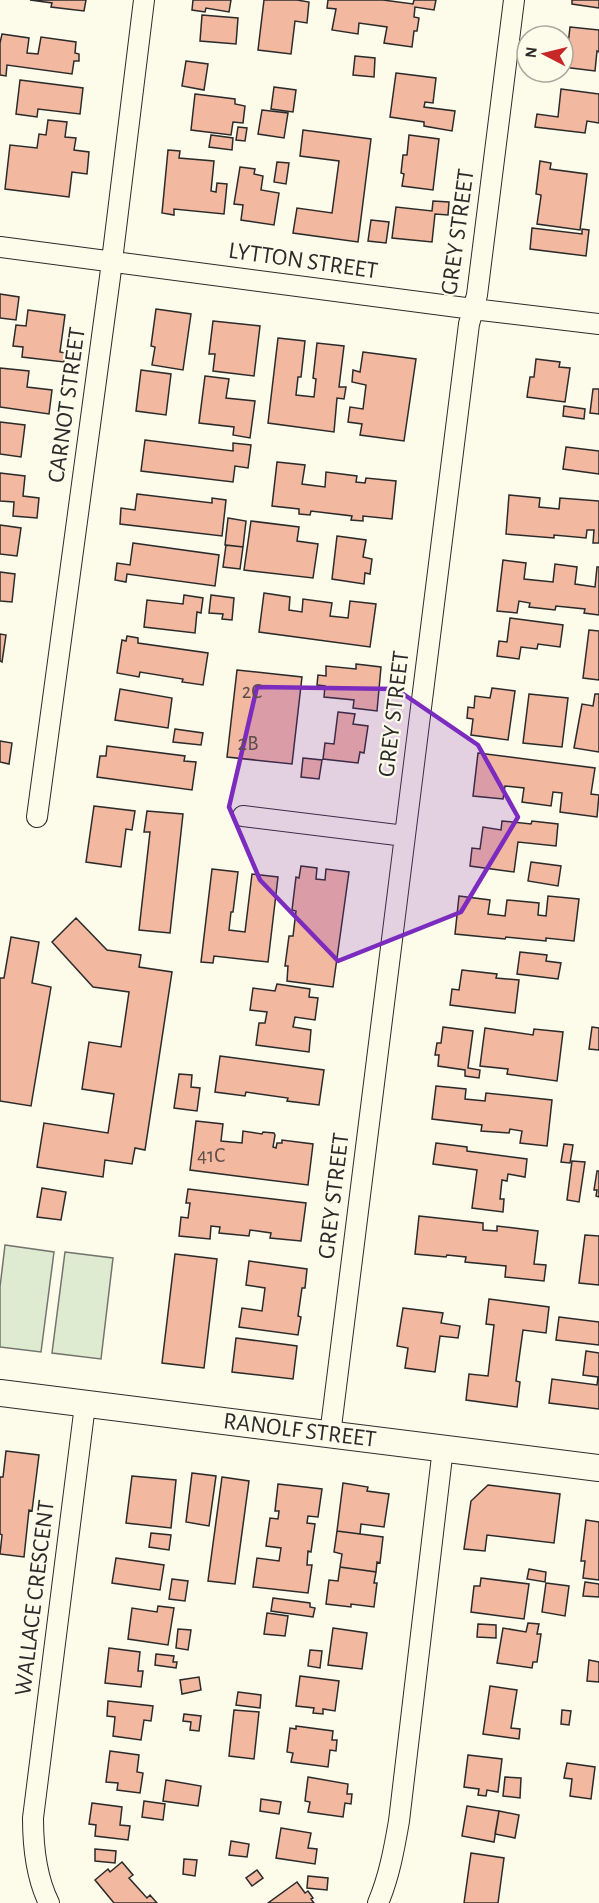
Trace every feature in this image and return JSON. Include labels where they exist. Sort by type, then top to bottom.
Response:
[{"type":"street","name":"CARNOT STREET","points":[[37,817],[112,261],[144,0]]},
{"type":"street","name":"GREY STREET","points":[[330,1435],[465,360],[477,295],[514,0]]},
{"type":"street","name":"LYTTON STREET","points":[[0,247],[599,324]]},
{"type":"street","points":[[243,816],[405,836]]},
{"type":"street","name":"RANOLF STREET","points":[[0,1393],[599,1468]]},
{"type":"street","name":"WALLACE CRESCENT","points":[[49,1903],[33,1845],[33,1818],[85,1405]]},
{"type":"street","points":[[378,1903],[393,1857],[399,1821],[443,1448]]},
{"type":"highlighted area","points":[[257,687],[396,689],[478,745],[518,817],[461,912],[338,961],[260,880],[229,807]]},
{"type":"green space","points":[[5,1245],[54,1252],[41,1352],[0,1347],[0,1287]]},
{"type":"green space","points":[[65,1252],[113,1258],[101,1359],[52,1353]]},
{"type":"building","points":[[30,0],[86,0],[84,11],[51,7],[52,3]]},
{"type":"building","points":[[193,0],[231,0],[229,12],[206,8],[205,12],[192,10]]},
{"type":"building","points":[[264,0],[309,2],[307,23],[295,21],[291,54],[258,50]]},
{"type":"building","points":[[328,0],[383,0],[413,4],[414,0],[436,0],[434,10],[415,7],[414,17],[419,18],[417,31],[414,31],[412,47],[384,43],[387,27],[359,23],[358,34],[332,30],[336,9],[327,8]]},
{"type":"building","points":[[572,0],[599,0],[599,8],[572,4]]},
{"type":"building","points":[[202,15],[238,18],[236,44],[200,41]]},
{"type":"building","points":[[575,28],[599,30],[599,52],[597,51],[595,71],[575,68]]},
{"type":"building","points":[[2,34],[29,38],[27,53],[38,54],[41,37],[76,42],[75,53],[79,54],[79,61],[74,61],[72,74],[7,65],[6,76],[0,75]]},
{"type":"building","points":[[355,56],[375,58],[374,77],[353,75]]},
{"type":"building","points":[[186,61],[208,64],[204,90],[182,86]]},
{"type":"building","points":[[396,73],[436,78],[433,103],[425,102],[424,107],[455,111],[452,131],[424,126],[424,122],[390,117]]},
{"type":"building","points":[[20,80],[83,88],[80,114],[38,109],[37,117],[16,114]]},
{"type":"building","points":[[274,87],[296,90],[293,112],[271,109]]},
{"type":"building","points":[[561,89],[599,94],[599,123],[587,121],[585,133],[535,127],[537,114],[558,117]]},
{"type":"building","points":[[195,94],[235,99],[235,104],[245,106],[243,123],[233,122],[231,135],[191,130]]},
{"type":"building","points":[[262,110],[288,113],[284,138],[258,134]]},
{"type":"building","points":[[48,120],[67,122],[65,137],[76,138],[74,150],[89,152],[87,174],[72,172],[69,197],[5,189],[10,145],[37,148],[39,134],[46,135]]},
{"type":"building","points":[[238,127],[247,128],[245,141],[236,140]]},
{"type":"building","points":[[303,130],[371,139],[358,242],[293,233],[297,208],[332,213],[339,161],[300,156]]},
{"type":"building","points":[[211,135],[233,138],[232,150],[209,147]]},
{"type":"building","points":[[409,135],[439,139],[433,190],[402,186],[403,155],[407,155]]},
{"type":"building","points":[[168,150],[180,151],[179,158],[214,161],[211,191],[216,192],[217,183],[227,184],[224,214],[174,209],[174,215],[162,213]]},
{"type":"building","points":[[540,161],[551,163],[550,169],[587,174],[580,230],[537,224],[541,196],[536,194]]},
{"type":"building","points":[[277,162],[289,163],[286,184],[274,182]]},
{"type":"building","points":[[240,167],[255,169],[254,174],[263,176],[261,190],[279,193],[274,225],[241,220],[243,205],[234,204]]},
{"type":"building","points":[[433,201],[449,202],[448,215],[435,214],[432,242],[392,238],[396,207],[432,211]]},
{"type":"building","points":[[371,220],[389,222],[386,243],[368,241]]},
{"type":"building","points":[[532,228],[582,234],[582,229],[589,230],[586,256],[530,249]]},
{"type":"building","points":[[0,294],[19,297],[16,320],[0,318]]},
{"type":"building","points":[[156,309],[191,314],[183,370],[152,365],[155,347],[151,346]]},
{"type":"building","points":[[28,310],[65,315],[60,352],[65,353],[64,362],[22,357],[23,347],[13,346],[16,325],[26,326]]},
{"type":"building","points":[[213,321],[260,326],[254,376],[213,371],[215,354],[209,354]]},
{"type":"building","points":[[278,338],[305,341],[301,377],[298,377],[296,395],[314,397],[316,379],[313,378],[317,343],[344,346],[339,387],[346,387],[344,399],[337,398],[334,432],[268,423]]},
{"type":"building","points":[[363,352],[416,359],[404,441],[360,435],[362,424],[348,422],[350,407],[363,409],[366,385],[352,382],[353,370],[360,372]]},
{"type":"building","points":[[536,359],[560,362],[559,367],[570,368],[565,402],[527,397],[530,377],[534,377]]},
{"type":"building","points":[[0,368],[29,371],[27,387],[52,390],[49,414],[0,407]]},
{"type":"building","points":[[141,370],[171,374],[166,415],[136,411]]},
{"type":"building","points":[[205,376],[229,379],[226,398],[255,401],[250,438],[233,435],[234,427],[199,423]]},
{"type":"building","points":[[593,389],[599,389],[599,414],[590,413]]},
{"type":"building","points":[[564,406],[585,409],[584,419],[563,416]]},
{"type":"building","points":[[0,422],[25,425],[21,457],[0,454]]},
{"type":"building","points":[[145,440],[233,451],[233,443],[251,445],[248,468],[235,466],[233,482],[141,471]]},
{"type":"building","points":[[566,447],[599,451],[599,474],[563,469]]},
{"type":"building","points":[[277,462],[305,465],[302,484],[325,487],[326,472],[357,476],[356,482],[365,483],[366,478],[396,481],[392,519],[363,516],[363,521],[351,520],[352,516],[311,511],[310,515],[299,514],[299,509],[272,506]]},
{"type":"building","points":[[0,473],[25,476],[23,496],[39,498],[37,518],[13,516],[14,502],[0,501]]},
{"type":"building","points":[[137,494],[212,503],[212,498],[226,500],[222,536],[120,524],[121,508],[135,510]]},
{"type":"building","points":[[509,495],[540,498],[539,507],[559,509],[560,498],[599,501],[599,543],[593,543],[594,530],[587,530],[586,538],[506,534]]},
{"type":"building","points":[[228,518],[246,521],[243,547],[225,545]]},
{"type":"building","points":[[251,521],[299,527],[297,541],[318,544],[313,578],[244,570]]},
{"type":"building","points":[[0,525],[21,528],[17,556],[0,554]]},
{"type":"building","points":[[337,536],[366,540],[363,557],[372,559],[370,574],[365,573],[364,584],[332,579]]},
{"type":"building","points":[[133,543],[219,555],[215,586],[127,574],[126,582],[115,580],[117,563],[130,565]]},
{"type":"building","points":[[226,545],[243,547],[240,569],[223,567]]},
{"type":"building","points":[[503,560],[526,563],[524,579],[553,582],[555,564],[577,567],[575,584],[595,587],[597,567],[599,567],[599,615],[584,613],[585,609],[556,606],[555,610],[529,607],[530,603],[519,601],[517,613],[497,611]]},
{"type":"building","points":[[0,572],[15,574],[12,602],[0,601]]},
{"type":"building","points":[[264,593],[290,597],[289,610],[302,612],[303,599],[332,603],[330,616],[348,618],[350,601],[376,604],[370,647],[259,632]]},
{"type":"building","points":[[184,595],[203,598],[201,613],[197,612],[195,633],[144,627],[147,600],[183,604]]},
{"type":"building","points":[[211,595],[234,598],[232,620],[222,619],[223,614],[209,613]]},
{"type":"building","points":[[510,618],[563,625],[560,647],[538,644],[537,649],[521,647],[519,659],[497,656],[499,641],[507,642]]},
{"type":"building","points":[[589,630],[599,631],[599,680],[583,678]]},
{"type":"building","points":[[0,634],[6,635],[2,662],[0,661]]},
{"type":"building","points":[[127,636],[138,638],[138,643],[208,653],[203,685],[182,682],[183,679],[140,672],[139,677],[117,673],[122,640],[126,641]]},
{"type":"building","points":[[356,664],[381,667],[377,711],[353,708],[354,700],[324,697],[325,686],[317,685],[318,675],[326,676],[326,666],[356,669]]},
{"type":"building","points":[[237,670],[302,677],[292,764],[227,757]]},
{"type":"building","points":[[492,688],[515,691],[508,740],[471,735],[473,719],[467,718],[468,707],[474,708],[475,696],[490,698]]},
{"type":"building","points":[[120,689],[172,698],[168,728],[115,720]]},
{"type":"building","points":[[529,694],[568,698],[562,747],[523,743]]},
{"type":"building","points":[[595,694],[599,694],[599,752],[574,748],[582,704],[593,706]]},
{"type":"building","points":[[338,712],[355,714],[353,724],[368,726],[364,753],[360,752],[358,763],[323,759],[325,743],[334,744]]},
{"type":"building","points":[[175,729],[203,733],[201,745],[173,742]]},
{"type":"building","points":[[0,741],[12,743],[9,764],[0,762]]},
{"type":"building","points":[[107,746],[185,756],[184,761],[196,762],[192,790],[97,777],[100,756],[106,756]]},
{"type":"building","points":[[478,753],[595,768],[591,794],[599,795],[597,817],[560,812],[562,793],[553,792],[551,806],[522,802],[524,788],[505,786],[503,799],[473,796]]},
{"type":"building","points":[[303,758],[322,760],[319,779],[301,777]]},
{"type":"building","points":[[94,806],[135,811],[132,830],[126,829],[121,867],[86,862]]},
{"type":"building","points":[[147,811],[183,814],[170,933],[139,930],[150,832],[144,832]]},
{"type":"building","points":[[502,821],[558,824],[556,846],[518,842],[514,872],[470,866],[472,848],[480,849],[483,827],[501,830]]},
{"type":"building","points":[[531,862],[561,866],[558,886],[528,881]]},
{"type":"building","points":[[301,866],[317,868],[316,879],[325,880],[326,869],[349,872],[333,987],[287,981],[288,966],[285,966],[289,936],[293,936],[296,911],[292,910],[296,877],[299,878]]},
{"type":"building","points":[[212,869],[238,872],[229,930],[245,932],[252,874],[278,877],[268,962],[214,956],[213,963],[201,962]]},
{"type":"building","points":[[459,896],[490,900],[488,914],[505,916],[507,900],[539,903],[538,915],[546,916],[548,896],[579,899],[574,941],[546,938],[546,941],[506,937],[505,939],[455,934]]},
{"type":"building","points":[[76,918],[107,950],[141,955],[139,967],[172,972],[145,1150],[135,1148],[132,1164],[105,1160],[103,1177],[37,1167],[44,1123],[108,1133],[114,1094],[82,1089],[89,1042],[121,1047],[129,992],[93,987],[52,942]]},
{"type":"building","points":[[11,937],[39,942],[32,983],[51,987],[31,1106],[0,1101],[0,978],[4,978]]},
{"type":"building","points":[[520,952],[547,955],[546,961],[561,963],[558,979],[517,974]]},
{"type":"building","points":[[462,970],[497,974],[496,978],[519,980],[515,1013],[450,1005],[452,989],[459,990]]},
{"type":"building","points":[[277,984],[310,989],[309,997],[318,998],[315,1020],[295,1017],[293,1027],[311,1030],[309,1052],[256,1045],[259,1023],[265,1023],[267,1012],[250,1010],[253,988],[275,991]]},
{"type":"building","points":[[443,1027],[473,1031],[468,1068],[480,1070],[479,1078],[465,1076],[465,1070],[438,1066],[439,1055],[435,1055],[437,1043],[441,1043]]},
{"type":"building","points":[[592,1027],[599,1028],[599,1050],[589,1049]]},
{"type":"building","points":[[485,1028],[533,1035],[534,1029],[563,1032],[557,1081],[507,1074],[508,1069],[480,1066]]},
{"type":"building","points":[[220,1056],[324,1070],[319,1105],[246,1092],[245,1096],[215,1092]]},
{"type":"building","points":[[179,1074],[192,1075],[191,1087],[200,1088],[197,1111],[174,1108]]},
{"type":"building","points":[[436,1086],[466,1089],[465,1099],[485,1101],[486,1093],[552,1100],[547,1146],[520,1143],[522,1131],[510,1129],[509,1133],[481,1131],[482,1125],[432,1119]]},
{"type":"building","points":[[196,1121],[223,1124],[221,1141],[242,1143],[243,1131],[274,1133],[273,1147],[276,1148],[277,1143],[282,1143],[282,1140],[313,1144],[308,1185],[190,1170]]},
{"type":"building","points":[[436,1143],[467,1147],[467,1151],[527,1159],[525,1177],[508,1174],[507,1181],[502,1180],[500,1199],[504,1199],[503,1212],[472,1208],[477,1170],[433,1164]]},
{"type":"building","points":[[564,1144],[573,1145],[570,1163],[561,1162]]},
{"type":"building","points":[[572,1161],[585,1162],[579,1202],[567,1200]]},
{"type":"building","points":[[597,1171],[599,1171],[599,1197],[596,1196],[597,1190],[594,1190]]},
{"type":"building","points":[[42,1188],[66,1192],[61,1220],[37,1217]]},
{"type":"building","points":[[188,1189],[306,1203],[301,1241],[270,1238],[271,1233],[250,1230],[249,1236],[219,1233],[220,1227],[211,1226],[210,1239],[179,1236],[181,1217],[188,1218],[190,1203],[186,1203]]},
{"type":"building","points":[[419,1216],[483,1223],[483,1230],[497,1231],[497,1226],[538,1231],[534,1264],[546,1265],[544,1281],[505,1277],[506,1266],[465,1262],[466,1257],[415,1254]]},
{"type":"building","points":[[585,1235],[599,1236],[599,1285],[579,1283]]},
{"type":"building","points":[[175,1254],[217,1259],[204,1368],[162,1363]]},
{"type":"building","points":[[249,1261],[307,1269],[298,1316],[301,1317],[298,1335],[239,1327],[242,1308],[262,1311],[265,1288],[246,1285]]},
{"type":"building","points":[[489,1299],[549,1307],[546,1333],[523,1330],[516,1381],[520,1382],[517,1407],[466,1400],[469,1374],[488,1376],[494,1325],[486,1324]]},
{"type":"building","points":[[403,1308],[443,1313],[441,1323],[460,1326],[458,1338],[440,1336],[435,1372],[405,1368],[408,1348],[397,1346]]},
{"type":"building","points":[[559,1317],[599,1322],[599,1345],[556,1340]]},
{"type":"building","points":[[236,1338],[297,1346],[293,1379],[232,1372]]},
{"type":"building","points":[[586,1351],[599,1353],[599,1409],[549,1403],[552,1379],[597,1385],[598,1377],[583,1375]]},
{"type":"building","points":[[6,1451],[39,1455],[32,1511],[29,1510],[24,1557],[0,1554],[2,1535],[0,1534],[0,1477],[3,1477]]},
{"type":"building","points":[[192,1473],[216,1476],[209,1526],[186,1522]]},
{"type":"building","points":[[132,1476],[176,1480],[171,1528],[126,1523]]},
{"type":"building","points":[[222,1477],[249,1481],[235,1584],[208,1581]]},
{"type":"building","points":[[343,1483],[368,1487],[367,1491],[389,1494],[384,1527],[361,1524],[360,1534],[337,1531]]},
{"type":"building","points":[[278,1484],[322,1489],[318,1517],[308,1516],[307,1523],[315,1524],[311,1552],[308,1551],[307,1565],[312,1565],[308,1593],[253,1587],[257,1558],[279,1561],[281,1548],[266,1546],[270,1518],[278,1519],[279,1511],[275,1511]]},
{"type":"building","points":[[488,1485],[560,1494],[554,1543],[487,1535],[485,1551],[464,1549],[471,1501]]},
{"type":"building","points":[[586,1520],[599,1522],[599,1580],[583,1578],[585,1561],[581,1561]]},
{"type":"building","points":[[337,1531],[383,1537],[380,1563],[377,1562],[376,1572],[340,1567],[342,1554],[334,1552]]},
{"type":"building","points":[[151,1533],[171,1535],[169,1550],[149,1547]]},
{"type":"building","points":[[116,1558],[164,1565],[160,1590],[112,1583]]},
{"type":"building","points":[[340,1567],[376,1572],[374,1607],[326,1604],[329,1580],[338,1581]]},
{"type":"building","points":[[529,1569],[546,1572],[545,1582],[527,1579]]},
{"type":"building","points":[[481,1578],[529,1584],[524,1619],[471,1612],[474,1586],[480,1586]]},
{"type":"building","points":[[172,1579],[188,1581],[185,1601],[169,1599]]},
{"type":"building","points":[[585,1582],[599,1584],[599,1597],[583,1596]]},
{"type":"building","points":[[546,1583],[569,1586],[565,1616],[542,1612]]},
{"type":"building","points":[[273,1598],[310,1603],[310,1607],[315,1608],[313,1617],[271,1611]]},
{"type":"building","points":[[158,1606],[174,1608],[168,1645],[128,1639],[132,1608],[157,1612]]},
{"type":"building","points":[[267,1613],[288,1616],[285,1636],[264,1634]]},
{"type":"building","points":[[528,1623],[539,1624],[537,1634],[541,1634],[537,1662],[533,1662],[532,1668],[497,1663],[503,1628],[526,1632]]},
{"type":"building","points":[[478,1624],[496,1625],[496,1638],[477,1637]]},
{"type":"building","points":[[333,1628],[367,1633],[362,1669],[328,1665]]},
{"type":"building","points":[[178,1629],[191,1630],[188,1650],[176,1648]]},
{"type":"building","points":[[109,1648],[140,1652],[138,1671],[143,1671],[141,1687],[105,1683]]},
{"type":"building","points":[[310,1650],[322,1651],[320,1668],[308,1666]]},
{"type":"building","points":[[156,1654],[174,1656],[173,1662],[177,1662],[176,1668],[155,1665]]},
{"type":"building","points":[[589,1660],[599,1662],[599,1682],[587,1681]]},
{"type":"building","points":[[300,1676],[339,1681],[335,1711],[323,1709],[323,1714],[313,1713],[314,1708],[296,1706]]},
{"type":"building","points":[[199,1677],[201,1690],[182,1694],[180,1680]]},
{"type":"building","points":[[490,1686],[517,1690],[511,1728],[520,1729],[519,1739],[483,1734]]},
{"type":"building","points":[[238,1692],[261,1695],[260,1708],[236,1705]]},
{"type":"building","points":[[108,1701],[153,1706],[151,1721],[144,1720],[141,1740],[113,1736],[115,1717],[107,1716]]},
{"type":"building","points":[[234,1710],[259,1712],[254,1759],[229,1756]]},
{"type":"building","points":[[562,1710],[571,1711],[569,1725],[561,1724]]},
{"type":"building","points":[[184,1714],[201,1716],[199,1731],[190,1730],[191,1722],[183,1721]]},
{"type":"building","points":[[296,1726],[333,1731],[332,1740],[337,1740],[336,1751],[330,1750],[328,1767],[291,1762],[293,1753],[287,1752],[290,1728],[296,1729]]},
{"type":"building","points":[[110,1751],[139,1755],[137,1772],[143,1773],[140,1793],[117,1790],[118,1783],[106,1782]]},
{"type":"building","points":[[468,1755],[502,1759],[498,1792],[487,1790],[486,1796],[478,1795],[479,1789],[464,1787]]},
{"type":"building","points":[[567,1763],[595,1767],[591,1799],[570,1796],[572,1779],[564,1778]]},
{"type":"building","points":[[308,1777],[348,1784],[347,1794],[352,1794],[351,1804],[345,1803],[343,1817],[308,1812],[310,1802],[305,1801]]},
{"type":"building","points":[[505,1777],[521,1778],[520,1798],[503,1796]]},
{"type":"building","points":[[166,1780],[201,1786],[198,1806],[163,1801]]},
{"type":"building","points":[[261,1799],[281,1802],[279,1814],[260,1811]]},
{"type":"building","points":[[144,1801],[165,1804],[163,1820],[142,1817]]},
{"type":"building","points":[[92,1803],[122,1807],[120,1825],[130,1826],[128,1840],[95,1836],[96,1825],[89,1824]]},
{"type":"building","points":[[467,1806],[499,1811],[494,1842],[462,1836]]},
{"type":"building","points":[[499,1811],[519,1815],[515,1838],[495,1834]]},
{"type":"building","points":[[281,1828],[311,1833],[308,1848],[317,1849],[315,1864],[276,1858]]},
{"type":"building","points":[[231,1841],[249,1844],[247,1857],[229,1855]]},
{"type":"building","points":[[95,1849],[116,1851],[115,1863],[95,1861]]},
{"type":"building","points":[[471,1853],[504,1858],[498,1903],[464,1903]]},
{"type":"building","points":[[184,1859],[197,1860],[195,1876],[183,1874]]},
{"type":"building","points":[[122,1862],[133,1875],[129,1878],[147,1898],[150,1895],[157,1903],[114,1903],[95,1880],[108,1869],[110,1872]]},
{"type":"building","points":[[257,1870],[263,1878],[252,1886],[246,1878]]},
{"type":"building","points":[[308,1876],[328,1878],[327,1890],[307,1888]]},
{"type":"building","points":[[297,1882],[305,1893],[308,1891],[314,1903],[268,1903]]}]
